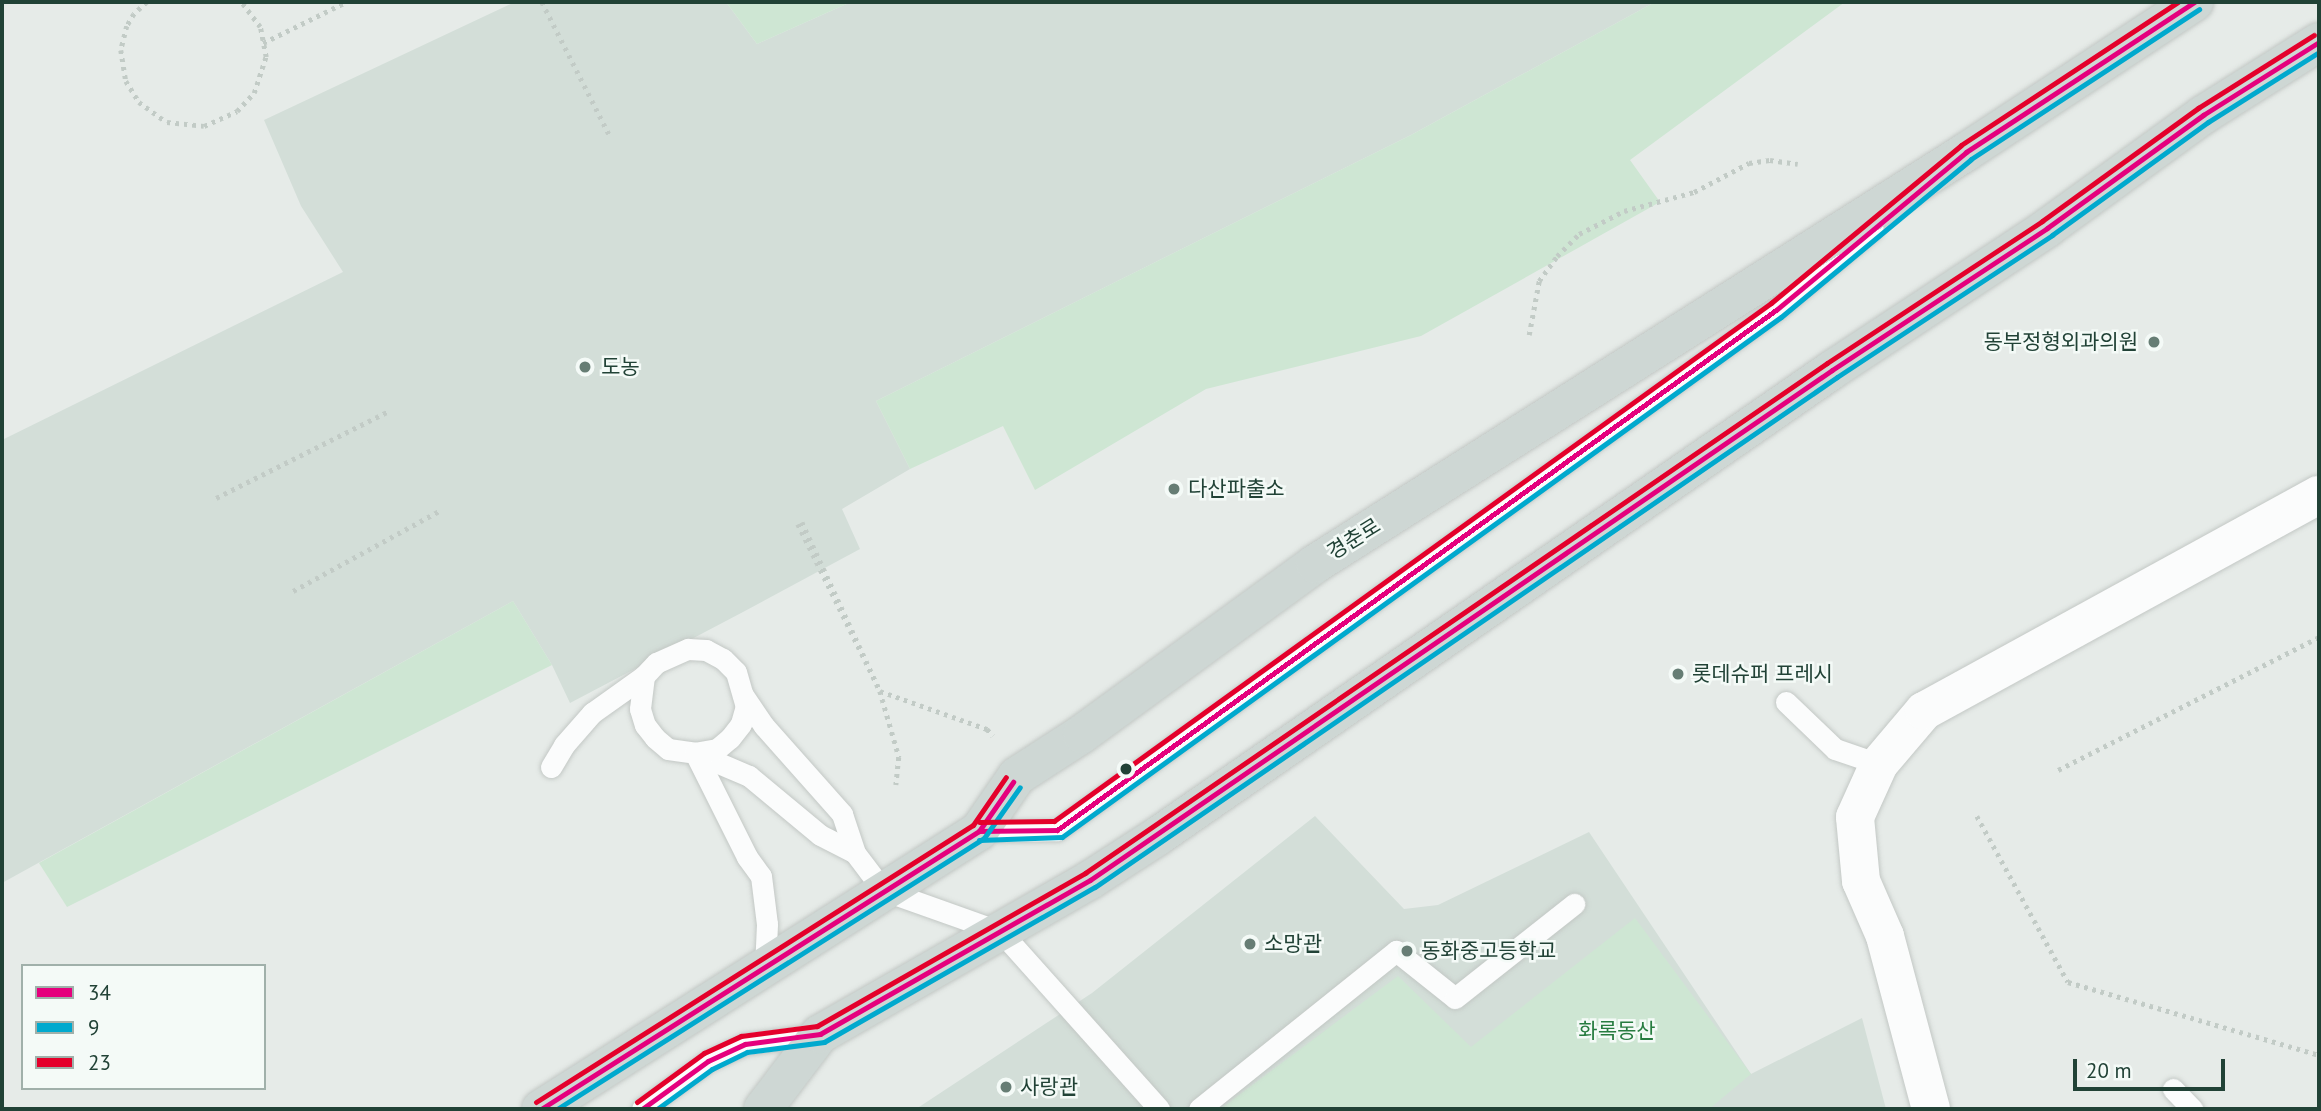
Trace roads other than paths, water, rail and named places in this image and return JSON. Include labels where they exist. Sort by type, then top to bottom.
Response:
[{"type":"main road","name":"경춘로","points":[[541,1109],[979,831],[1017,776],[1082,734],[1315,564],[1966,152],[2194,2]]},
{"type":"main road","points":[[763,1109],[820,1034],[1001,932],[1158,836],[1832,370],[2047,228],[2203,115],[2319,43]]},
{"type":"street","points":[[1931,1109],[1885,936],[1861,881],[1854,817],[1879,764],[1924,711],[2319,495]]},
{"type":"lane","points":[[979,831],[1057,830],[1776,310],[1966,152]]},
{"type":"lane","points":[[551,767],[564,744],[592,713],[670,654],[688,649],[706,650],[723,659],[736,672],[746,706],[741,724],[730,738],[717,749],[695,753]]},
{"type":"lane","points":[[643,676],[640,709],[645,725],[668,749],[695,753],[749,776],[820,835],[855,853]]},
{"type":"lane","points":[[743,695],[764,726],[842,814],[855,853],[883,890],[1001,932],[1159,1109]]},
{"type":"lane","points":[[1786,702],[1835,749],[1879,764]]},
{"type":"lane","points":[[695,753],[747,857],[761,876],[767,924],[765,968]]},
{"type":"lane","points":[[1199,1109],[1396,951],[1455,998],[1574,904]]},
{"type":"lane","points":[[642,1109],[708,1061],[745,1044],[820,1034]]},
{"type":"lane","points":[[2173,1089],[2192,1109]]},
{"type":"place","name":"동부정형외과의원","points":[[2154,342]]},
{"type":"place","name":"도농","points":[[585,367]]},
{"type":"place","name":"다산파출소","points":[[1174,489]]},
{"type":"place","name":"롯데슈퍼 프레시","points":[[1678,674]]},
{"type":"place","name":"소망관","points":[[1250,944]]},
{"type":"place","name":"동화중고등학교","points":[[1407,951]]},
{"type":"place","name":"사랑관","points":[[1006,1087]]},
{"type":"park label","name":"화록동산","points":[[1617,1031]]}]
